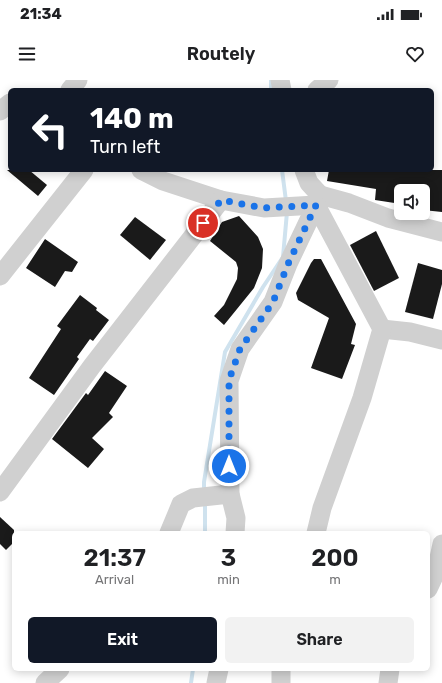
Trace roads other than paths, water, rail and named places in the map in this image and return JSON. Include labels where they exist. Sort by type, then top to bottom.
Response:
[{"type":"street","points":[[72,88],[78,80]]},
{"type":"street","points":[[319,88],[329,80]]},
{"type":"street","points":[[0,111],[8,105]]},
{"type":"street","points":[[0,276],[82,172]]},
{"type":"street","points":[[145,172],[163,181],[221,200],[264,208],[297,205],[318,200],[349,203],[388,218],[442,232]]},
{"type":"street","points":[[305,172],[382,329],[362,398],[322,508],[316,531]]},
{"type":"street","points":[[0,492],[92,366],[221,200]]},
{"type":"street","points":[[213,496],[229,380],[240,349],[273,302],[288,264],[318,200]]},
{"type":"street","points":[[382,329],[410,332],[442,340]]},
{"type":"street","points":[[169,531],[181,504],[213,496]]},
{"type":"street","points":[[213,496],[236,518],[235,531]]},
{"type":"street","points":[[430,585],[436,572],[442,544]]},
{"type":"street","points":[[45,683],[58,671]]},
{"type":"street","points":[[216,683],[219,671]]},
{"type":"street","points":[[281,671],[281,683]]},
{"type":"street","points":[[388,683],[390,671]]},
{"type":"waterway","points":[[271,80],[271,88]]},
{"type":"waterway","points":[[282,172],[286,201]]},
{"type":"waterway","points":[[204,493],[204,482],[225,352],[263,287],[283,257],[287,212]]},
{"type":"waterway","points":[[205,501],[205,531]]},
{"type":"waterway","points":[[191,683],[193,671]]}]
